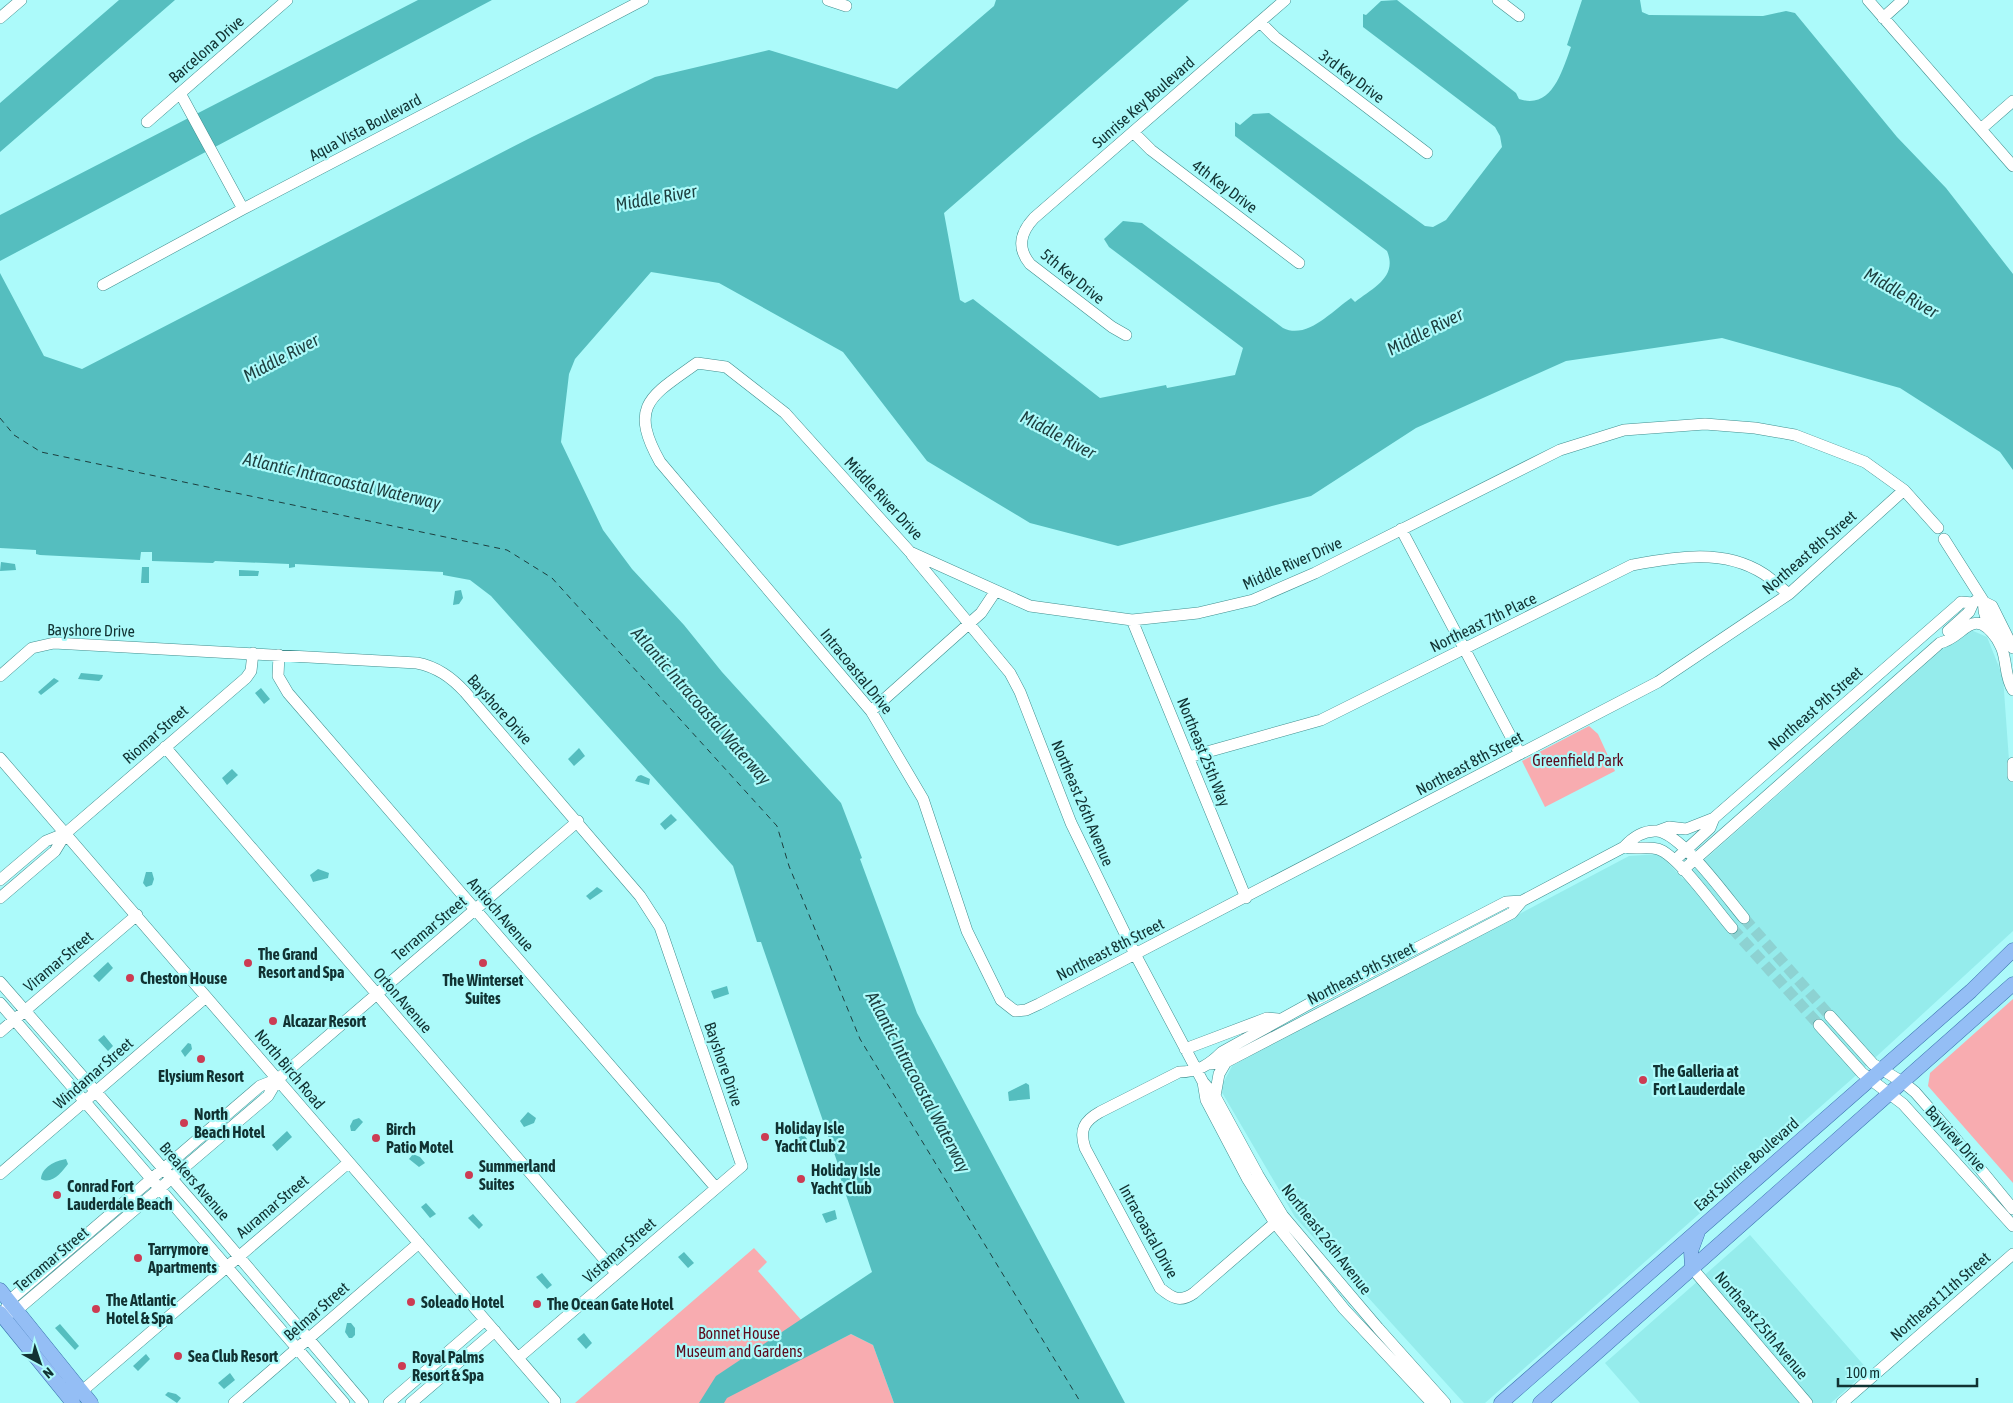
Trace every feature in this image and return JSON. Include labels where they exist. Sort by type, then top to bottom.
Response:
[{"type":"main road","name":"East Sunrise Boulevard","points":[[1501,1403],[1970,991],[2013,950]]},
{"type":"main road","points":[[1540,1403],[1904,1083],[2013,984]]},
{"type":"main road","points":[[1692,1268],[1690,1251],[1699,1229]]},
{"type":"main road","points":[[0,1290],[91,1403]]},
{"type":"main road","points":[[1,1314],[73,1403]]},
{"type":"street","points":[[0,18],[21,0]]},
{"type":"street","name":"Barcelona Drive","points":[[147,122],[286,0]]},
{"type":"street","name":"Aqua Vista Boulevard","points":[[103,286],[243,209],[644,0]]},
{"type":"street","points":[[828,0],[846,6]]},
{"type":"street","name":"Sunrise Key Boulevard","points":[[1024,231],[1034,218],[1285,0]]},
{"type":"street","points":[[1498,0],[1519,16]]},
{"type":"street","points":[[1868,0],[1982,128],[2013,166]]},
{"type":"street","points":[[1883,18],[1903,0]]},
{"type":"street","name":"3rd Key Drive","points":[[1260,22],[1274,37],[1427,153]]},
{"type":"street","points":[[180,93],[243,209]]},
{"type":"street","points":[[1982,128],[2013,101]]},
{"type":"street","name":"4th Key Drive","points":[[1133,132],[1151,150],[1299,262]]},
{"type":"street","name":"5th Key Drive","points":[[1024,231],[1021,244],[1025,257],[1030,264],[1112,327],[1126,335]]},
{"type":"street","name":"Middle River Drive","points":[[668,384],[697,362],[726,367],[785,413],[910,552],[995,592],[1030,606],[1132,620],[1198,613],[1253,600],[1315,574],[1560,450],[1624,430],[1705,424],[1755,428],[1795,435],[1865,462],[1904,490],[1938,528]]},
{"type":"street","name":"Intracoastal Drive","points":[[668,384],[656,394],[644,414],[647,437],[660,462],[872,711],[923,799],[967,930],[1001,1000],[1015,1011]]},
{"type":"street","name":"Northeast 8th Street","points":[[1015,1011],[1026,1010],[1039,1004],[1658,682],[1789,594],[1904,490]]},
{"type":"street","points":[[1401,530],[1463,650],[1520,754]]},
{"type":"street","points":[[1944,539],[1979,601],[1997,638],[2004,658],[2008,682],[2013,690]]},
{"type":"street","name":"Northeast 26th Avenue","points":[[910,552],[1010,673],[1020,692],[1071,823],[1134,954],[1196,1070],[1203,1082],[1216,1096],[1279,1219],[1446,1403]]},
{"type":"street","name":"Northeast 7th Place","points":[[1189,757],[1321,720],[1632,565],[1680,557],[1728,559],[1763,574],[1789,594]]},
{"type":"street","points":[[872,711],[970,624],[988,605],[995,592]]},
{"type":"street","points":[[1683,870],[1940,643],[1942,637],[1979,601]]},
{"type":"street","points":[[1979,601],[1992,606],[2013,648]]},
{"type":"street","name":"Northeast 9th Street","points":[[1082,1130],[1086,1121],[1100,1112],[1179,1072],[1196,1070],[1210,1064],[1226,1062],[1512,913],[1522,901],[1624,848],[1632,838],[1642,833],[1658,831],[1669,827],[1686,829],[1714,818],[1961,602],[1979,601]]},
{"type":"street","name":"Northeast 25th Way","points":[[1132,620],[1246,898]]},
{"type":"street","points":[[1940,643],[1946,642],[1969,624],[1981,624],[1997,638]]},
{"type":"street","name":"Bayshore Drive","points":[[0,676],[32,648],[47,643],[417,663],[442,672],[464,692],[578,821],[640,896],[656,919],[742,1166]]},
{"type":"street","name":"Riomar Street","points":[[0,898],[55,852],[66,833],[246,678],[252,670],[253,653]]},
{"type":"street","name":"Antioch Avenue","points":[[279,655],[278,676],[288,693],[716,1188]]},
{"type":"street","name":"Orton Avenue","points":[[165,747],[616,1274]]},
{"type":"street","name":"North Birch Road","points":[[0,758],[555,1401]]},
{"type":"street","points":[[2013,764],[2013,776]]},
{"type":"street","name":"Northeast 9th Street","points":[[1675,860],[1710,828],[1714,818]]},
{"type":"street","name":"Terramar Street","points":[[1,1314],[159,1189],[268,1096],[278,1079],[578,821]]},
{"type":"street","points":[[1658,831],[1686,849],[1744,918]]},
{"type":"street","name":"Riomar Street","points":[[0,880],[46,841],[66,833]]},
{"type":"street","name":"Northeast 9th Street","points":[[1624,848],[1636,850],[1644,846],[1660,850],[1675,860],[1732,928]]},
{"type":"street","name":"Northeast 9th Street","points":[[1210,1064],[1222,1052],[1281,1019],[1506,902],[1522,901]]},
{"type":"street","name":"Viramar Street","points":[[0,1032],[137,915]]},
{"type":"street","name":"Breakers Avenue","points":[[0,982],[172,1178],[363,1403]]},
{"type":"street","name":"Windamar Street","points":[[0,1174],[206,997]]},
{"type":"street","name":"Breakers Avenue","points":[[0,1003],[344,1403]]},
{"type":"street","name":"Bayview Drive","points":[[1830,1016],[1880,1069],[1904,1083],[1950,1132],[2013,1209]]},
{"type":"street","name":"Northeast 9th Street","points":[[1186,1049],[1267,1018],[1281,1019]]},
{"type":"street","name":"Bayview Drive","points":[[1819,1025],[1869,1078],[1891,1094],[2013,1226]]},
{"type":"street","points":[[1216,1096],[1218,1074],[1226,1062]]},
{"type":"street","name":"Terramar Street","points":[[13,1306],[151,1180],[260,1086],[278,1079]]},
{"type":"street","name":"Northeast 26th Avenue","points":[[1203,1082],[1206,1100],[1247,1178],[1344,1309],[1432,1403]]},
{"type":"street","name":"Intracoastal Drive","points":[[1082,1130],[1085,1148],[1160,1288],[1173,1299],[1180,1300],[1194,1293],[1279,1219]]},
{"type":"street","name":"Auramar Street","points":[[81,1392],[348,1163]]},
{"type":"street","name":"Vistamar Street","points":[[518,1358],[742,1166]]},
{"type":"street","name":"Belmar Street","points":[[234,1403],[419,1243]]},
{"type":"street","name":"Northeast 11th Street","points":[[1842,1403],[2013,1254]]},
{"type":"street","name":"Northeast 25th Avenue","points":[[1692,1268],[1807,1403]]},
{"type":"street","points":[[389,1403],[485,1320]]},
{"type":"street","points":[[411,1403],[495,1331]]},
{"type":"street","points":[[427,1370],[437,1381]]},
{"type":"shaded area","points":[[1971,630],[1987,637],[2003,677],[2010,774],[2013,783],[2013,931],[1853,1078],[1485,1403],[1464,1403],[1295,1217],[1220,1089],[1232,1066],[1629,856],[1660,854],[1683,879],[1945,647]]},
{"type":"shaded area","points":[[1750,1235],[1868,1370],[1831,1403],[1640,1403],[1605,1363]]},
{"type":"green space","name":"Greenfield Park","points":[[1589,726],[1598,734],[1615,771],[1545,807],[1522,761]]},
{"type":"green space","points":[[2013,999],[2013,1183],[1928,1086],[1930,1073]]},
{"type":"green space","name":"Bonnet House Museum and Gardens","points":[[754,1248],[767,1262],[758,1271],[825,1347],[851,1334],[873,1345],[894,1403],[575,1403]]},
{"type":"water","points":[[119,0],[175,0],[0,152],[0,103]]},
{"type":"water","points":[[418,0],[492,0],[0,261],[0,215]]},
{"type":"water","points":[[996,0],[1189,0],[944,213],[960,300],[965,303],[973,299],[1100,398],[1166,385],[1167,388],[1235,375],[1243,348],[1109,247],[1104,239],[1123,221],[1142,223],[1283,328],[1292,331],[1310,327],[1319,322],[1351,298],[1355,302],[1376,287],[1386,275],[1390,260],[1387,251],[1235,136],[1235,122],[1240,125],[1253,114],[1269,113],[1425,226],[1433,227],[1446,220],[1502,147],[1500,136],[1495,127],[1363,27],[1363,14],[1366,15],[1381,1],[1397,0],[1516,93],[1519,99],[1530,101],[1540,99],[1548,94],[1559,77],[1571,47],[1567,45],[1582,0],[1640,0],[1642,12],[1649,15],[1763,16],[1786,11],[1795,13],[1897,137],[1946,188],[2013,274],[2013,470],[2000,452],[1900,388],[1722,338],[1566,361],[1416,428],[1311,496],[1118,546],[1030,523],[927,461],[843,352],[719,283],[651,272],[575,359],[569,374],[561,442],[603,530],[632,569],[841,803],[917,1013],[1125,1403],[894,1403],[873,1345],[851,1334],[727,1398],[724,1403],[699,1403],[716,1376],[872,1272],[839,1174],[841,1173],[761,942],[757,942],[733,866],[491,596],[470,580],[443,575],[443,572],[295,564],[295,567],[289,568],[289,564],[152,561],[152,552],[141,552],[140,560],[40,555],[36,554],[36,550],[0,548],[0,273],[44,356],[82,369],[532,137],[655,77],[769,50],[897,89],[994,6]]},
{"type":"water","points":[[1,562],[15,564],[16,570],[0,571]]},
{"type":"water","points":[[142,567],[149,567],[149,583],[141,583]]},
{"type":"water","points":[[239,570],[259,571],[258,576],[239,576]]},
{"type":"water","points":[[461,590],[463,598],[459,604],[453,605],[455,591]]},
{"type":"water","points":[[81,673],[103,675],[99,681],[78,679]]},
{"type":"water","points":[[54,678],[59,681],[41,695],[38,692]]},
{"type":"water","points":[[261,688],[270,699],[264,704],[255,693]]},
{"type":"water","points":[[579,748],[585,756],[574,766],[568,759]]},
{"type":"water","points":[[232,769],[238,775],[227,785],[222,778]]},
{"type":"water","points":[[641,775],[650,779],[649,785],[635,781]]},
{"type":"water","points":[[671,814],[677,820],[665,830],[660,824]]},
{"type":"water","points":[[318,869],[329,873],[328,878],[313,882],[310,875]]},
{"type":"water","points":[[146,872],[152,872],[154,879],[152,885],[146,887],[143,883]]},
{"type":"water","points":[[597,887],[603,891],[590,900],[586,896]]},
{"type":"water","points":[[108,962],[113,968],[99,982],[93,976]]},
{"type":"water","points":[[727,986],[729,994],[714,999],[711,991]]},
{"type":"water","points":[[104,1035],[113,1046],[108,1051],[98,1040]]},
{"type":"water","points":[[188,1043],[191,1044],[192,1049],[185,1057],[181,1051]]},
{"type":"water","points":[[1026,1083],[1029,1085],[1030,1099],[1009,1101],[1008,1092]]},
{"type":"water","points":[[528,1112],[536,1118],[534,1123],[524,1127],[520,1121]]},
{"type":"water","points":[[359,1118],[363,1122],[355,1131],[351,1131],[350,1126],[353,1120]]},
{"type":"water","points":[[287,1131],[292,1137],[277,1151],[272,1145]]},
{"type":"water","points":[[804,1135],[807,1139],[805,1143],[795,1150],[793,1144],[796,1138]]},
{"type":"water","points":[[413,1154],[420,1157],[425,1163],[419,1167],[409,1159]]},
{"type":"water","points":[[66,1159],[68,1164],[56,1177],[49,1180],[41,1179],[46,1168]]},
{"type":"water","points":[[426,1203],[436,1214],[430,1218],[421,1207]]},
{"type":"water","points":[[835,1210],[837,1219],[826,1223],[822,1214]]},
{"type":"water","points":[[473,1214],[483,1225],[479,1229],[468,1218]]},
{"type":"water","points":[[684,1252],[694,1263],[688,1268],[678,1257]]},
{"type":"water","points":[[542,1273],[552,1285],[547,1289],[536,1277]]},
{"type":"water","points":[[347,1323],[351,1323],[355,1328],[355,1335],[352,1338],[349,1338],[345,1332]]},
{"type":"water","points":[[60,1324],[79,1346],[75,1350],[55,1328]]},
{"type":"water","points":[[584,1333],[592,1343],[586,1349],[577,1339]]},
{"type":"water","points":[[146,1354],[150,1359],[138,1371],[133,1366]]},
{"type":"water","points":[[230,1373],[235,1380],[224,1389],[218,1383]]},
{"type":"water","points":[[168,1392],[176,1394],[181,1398],[177,1403],[165,1395]]},
{"type":"ferry route","points":[[0,418],[14,435],[41,452],[507,550],[552,578],[777,826],[789,866],[860,1039],[1081,1403]]},
{"type":"tunnel","points":[[1744,918],[1830,1016]]},
{"type":"tunnel","points":[[1732,928],[1819,1025]]},
{"type":"place","name":"The Grand Resort and Spa","points":[[248,963]]},
{"type":"place","name":"The Winterset Suites","points":[[483,963]]},
{"type":"place","name":"Cheston House","points":[[130,978]]},
{"type":"place","name":"Alcazar Resort","points":[[273,1021]]},
{"type":"place","name":"Elysium Resort","points":[[201,1059]]},
{"type":"place","name":"The Galleria at Fort Lauderdale","points":[[1643,1080]]},
{"type":"place","name":"North Beach Hotel","points":[[184,1123]]},
{"type":"place","name":"Holiday Isle Yacht Club 2","points":[[765,1137]]},
{"type":"place","name":"Birch Patio Motel","points":[[376,1138]]},
{"type":"place","name":"Summerland Suites","points":[[469,1175]]},
{"type":"place","name":"Holiday Isle Yacht Club","points":[[801,1179]]},
{"type":"place","name":"Conrad Fort Lauderdale Beach","points":[[57,1195]]},
{"type":"place","name":"Tarrymore Apartments","points":[[138,1258]]},
{"type":"place","name":"Soleado Hotel","points":[[411,1302]]},
{"type":"place","name":"The Ocean Gate Hotel","points":[[537,1304]]},
{"type":"place","name":"The Atlantic Hotel & Spa","points":[[96,1309]]},
{"type":"place","name":"Sea Club Resort","points":[[178,1356]]},
{"type":"place","name":"Royal Palms Resort & Spa","points":[[402,1366]]},
{"type":"water label","name":"Middle River","points":[[656,198]]},
{"type":"water label","name":"Middle River","points":[[1901,293]]},
{"type":"water label","name":"Middle River","points":[[1425,332]]},
{"type":"water label","name":"Middle River","points":[[281,358]]},
{"type":"water label","name":"Middle River","points":[[1058,435]]},
{"type":"water label","name":"Atlantic Intracoastal Waterway","points":[[342,481]]},
{"type":"water label","name":"Atlantic Intracoastal Waterway","points":[[701,706]]},
{"type":"water label","name":"Atlantic Intracoastal Waterway","points":[[918,1082]]}]
